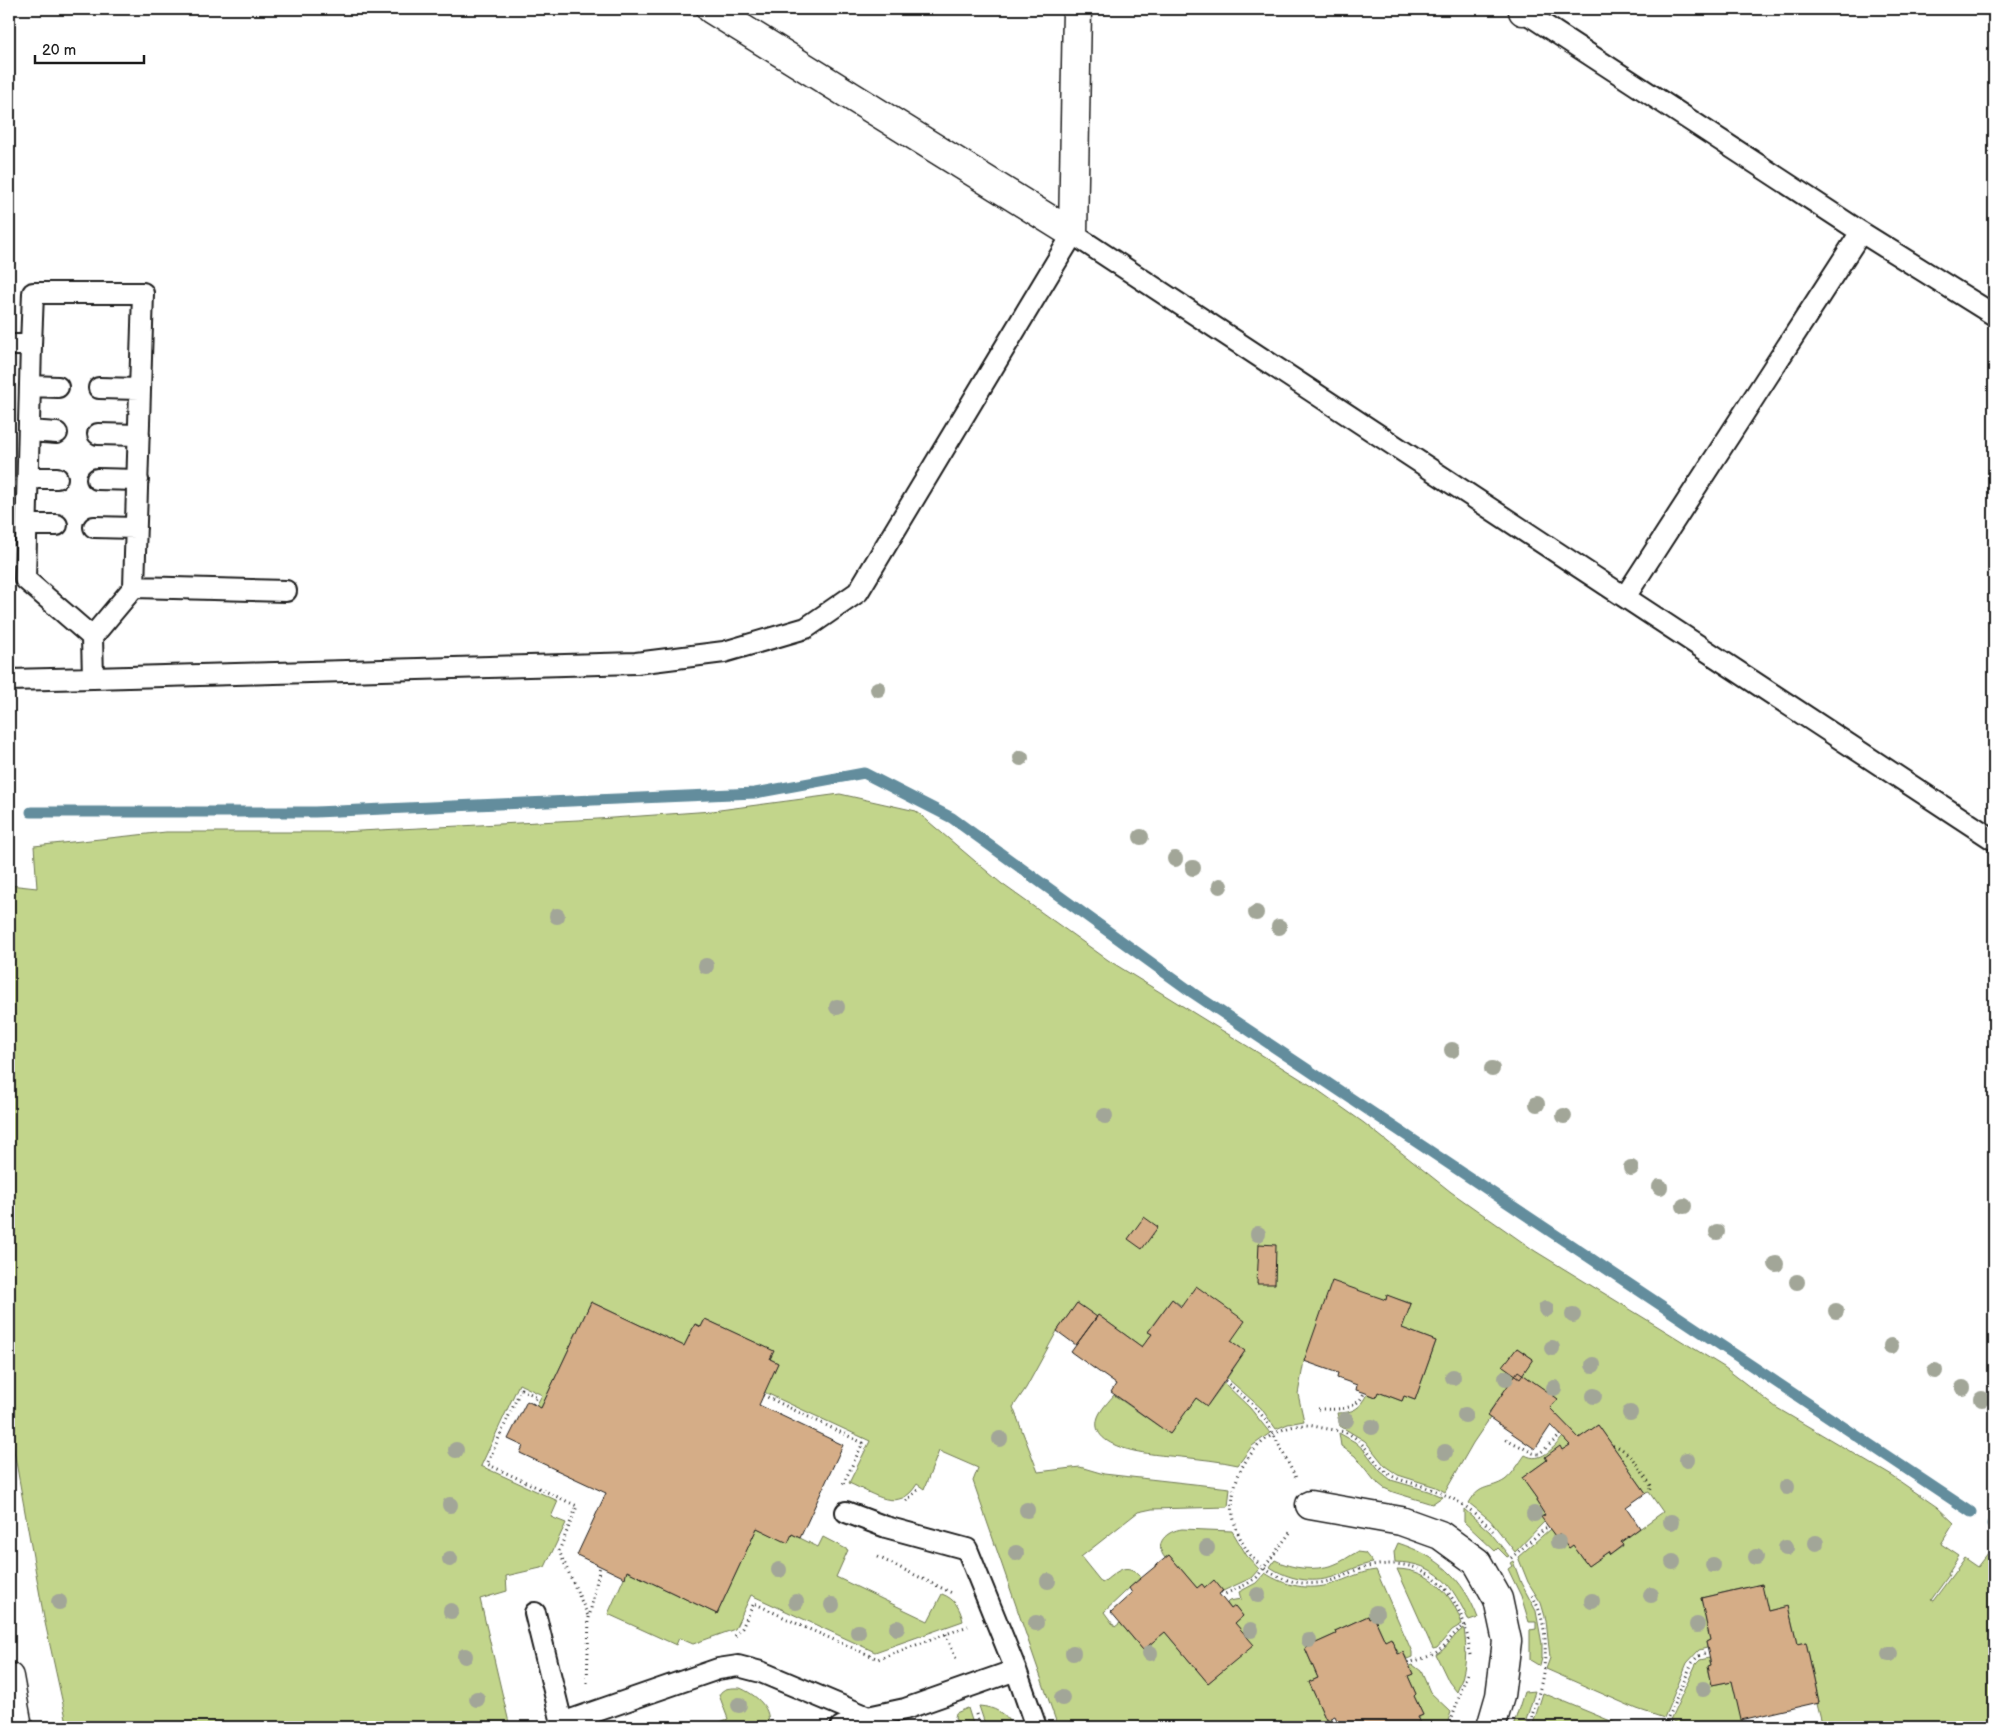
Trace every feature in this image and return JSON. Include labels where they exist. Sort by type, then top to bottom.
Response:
[{"type":"street","points":[[711,9],[1073,234]]},
{"type":"street","points":[[1073,234],[1077,9]]},
{"type":"street","points":[[1310,1505],[1401,1521],[1440,1535],[1477,1562],[1498,1599],[1507,1641],[1500,1696],[1490,1727]]},
{"type":"street","points":[[9,1677],[18,1727]]},
{"type":"lane","points":[[1523,10],[1861,232],[1994,315]]},
{"type":"lane","points":[[1625,597],[1861,232]]},
{"type":"lane","points":[[9,680],[636,663],[724,652],[806,628],[858,592],[1073,234],[1994,840]]},
{"type":"lane","points":[[92,637],[26,579],[33,293],[143,293],[134,587],[92,637],[94,678]]},
{"type":"lane","points":[[9,345],[31,345]]},
{"type":"lane","points":[[30,386],[58,387]]},
{"type":"lane","points":[[99,388],[140,389]]},
{"type":"lane","points":[[29,431],[57,433]]},
{"type":"lane","points":[[98,434],[138,435]]},
{"type":"lane","points":[[28,478],[57,478]]},
{"type":"lane","points":[[97,479],[138,480]]},
{"type":"lane","points":[[27,526],[57,526]]},
{"type":"lane","points":[[94,527],[136,528]]},
{"type":"lane","points":[[134,587],[286,590]]},
{"type":"lane","points":[[846,1512],[886,1527],[967,1549],[1016,1670],[1036,1727]]},
{"type":"lane","points":[[535,1613],[563,1725],[718,1669],[738,1666],[761,1672],[868,1717]]},
{"type":"lane","points":[[842,1727],[868,1717],[905,1709],[1016,1670]]},
{"type":"path","points":[[1221,1592],[1225,1594],[1257,1577],[1310,1505],[1266,1420],[1251,1403],[1225,1381]]},
{"type":"path","points":[[533,1404],[537,1397],[521,1389],[487,1464],[578,1506],[558,1551],[589,1618]]},
{"type":"path","points":[[1318,1409],[1346,1409],[1362,1399],[1364,1393]]},
{"type":"path","points":[[763,1395],[863,1443],[839,1491]]},
{"type":"path","points":[[1506,1439],[1533,1453],[1539,1454],[1561,1436]]},
{"type":"path","points":[[1613,1446],[1627,1452],[1652,1487],[1649,1493]]},
{"type":"path","points":[[1484,1573],[1514,1556],[1548,1526]]},
{"type":"path","points":[[870,1553],[945,1588],[960,1598]]},
{"type":"path","points":[[600,1566],[589,1618],[586,1682],[601,1710]]},
{"type":"path","points":[[730,1638],[742,1628],[754,1602],[802,1626],[878,1659],[972,1624]]},
{"type":"path","points":[[1408,1663],[1425,1658],[1435,1652],[1444,1646],[1456,1631],[1466,1625],[1501,1612]]},
{"type":"path","points":[[1664,1727],[1692,1662],[1698,1656],[1708,1653]]},
{"type":"path","points":[[586,1682],[596,1679]]},
{"type":"path","points":[[1332,1718],[1336,1727]]},
{"type":"green space","points":[[840,794],[916,811],[1002,884],[1108,960],[1312,1086],[1364,1123],[1451,1192],[1535,1251],[1724,1367],[1777,1408],[1892,1476],[1937,1507],[1954,1523],[1941,1544],[1959,1556],[1948,1573],[1949,1575],[1931,1600],[1933,1601],[1965,1558],[1978,1567],[1992,1549],[1994,1552],[1994,1727],[1823,1727],[1806,1642],[1797,1644],[1788,1606],[1768,1611],[1761,1584],[1701,1598],[1710,1640],[1706,1642],[1707,1648],[1699,1650],[1687,1663],[1664,1718],[1637,1709],[1546,1669],[1550,1658],[1546,1620],[1541,1603],[1528,1582],[1518,1557],[1550,1529],[1555,1536],[1559,1534],[1569,1548],[1573,1545],[1588,1566],[1608,1552],[1610,1555],[1623,1546],[1621,1542],[1663,1512],[1649,1492],[1646,1493],[1598,1425],[1579,1438],[1550,1408],[1558,1399],[1522,1374],[1533,1359],[1517,1348],[1504,1366],[1516,1375],[1487,1415],[1490,1418],[1473,1443],[1445,1492],[1436,1487],[1398,1475],[1385,1466],[1365,1441],[1340,1426],[1337,1413],[1356,1409],[1368,1394],[1376,1397],[1378,1392],[1402,1401],[1404,1396],[1415,1400],[1436,1341],[1402,1328],[1410,1303],[1387,1296],[1386,1300],[1304,1361],[1298,1394],[1304,1421],[1288,1424],[1276,1429],[1261,1408],[1227,1378],[1245,1351],[1172,1299],[1148,1331],[1152,1334],[1142,1347],[1098,1315],[1096,1317],[1077,1303],[1057,1331],[1026,1388],[1013,1407],[1038,1472],[1080,1467],[1104,1474],[1230,1488],[1228,1507],[1152,1509],[1138,1512],[1081,1557],[1102,1583],[1122,1570],[1131,1569],[1136,1572],[1141,1577],[1104,1612],[1115,1627],[1120,1623],[1143,1650],[1165,1632],[1208,1683],[1253,1645],[1235,1623],[1243,1616],[1235,1606],[1231,1609],[1227,1603],[1241,1599],[1239,1592],[1256,1583],[1265,1573],[1289,1584],[1315,1587],[1332,1584],[1376,1570],[1412,1652],[1412,1657],[1407,1659],[1403,1652],[1399,1654],[1391,1639],[1385,1641],[1374,1617],[1369,1619],[1368,1616],[1335,1631],[1336,1634],[1305,1648],[1318,1678],[1309,1682],[1326,1720],[1330,1718],[1334,1727],[1058,1727],[973,1481],[978,1468],[939,1451],[924,1489],[917,1484],[910,1493],[894,1500],[877,1496],[849,1483],[870,1441],[764,1392],[778,1363],[770,1359],[773,1351],[705,1319],[701,1327],[695,1324],[684,1346],[591,1302],[541,1408],[536,1406],[542,1395],[519,1384],[481,1466],[558,1501],[551,1517],[566,1523],[545,1567],[506,1576],[507,1591],[480,1599],[510,1727],[68,1727],[44,1618],[9,1423],[9,885],[37,888],[34,846],[166,832],[340,832],[598,819],[712,811]]},
{"type":"green space","points":[[1224,1383],[1250,1408],[1270,1433],[1252,1446],[1238,1465],[1143,1453],[1127,1449],[1114,1445],[1103,1438],[1097,1429],[1099,1414],[1114,1395],[1170,1434],[1196,1398],[1207,1406]]},
{"type":"green space","points":[[1339,1433],[1355,1442],[1364,1450],[1380,1471],[1391,1480],[1442,1497],[1432,1504],[1384,1488],[1374,1480],[1355,1456],[1341,1446]]},
{"type":"green space","points":[[1563,1437],[1570,1445],[1562,1450],[1560,1447],[1547,1460],[1522,1478],[1537,1499],[1536,1501],[1545,1515],[1541,1517],[1545,1521],[1515,1552],[1490,1520],[1469,1503],[1477,1492],[1508,1478],[1525,1455],[1536,1458],[1546,1454]]},
{"type":"green space","points":[[1464,1509],[1490,1532],[1509,1556],[1507,1557],[1498,1548],[1495,1551],[1464,1522]]},
{"type":"green space","points":[[757,1528],[788,1542],[792,1534],[818,1547],[823,1537],[848,1550],[836,1577],[928,1621],[942,1594],[956,1604],[963,1621],[875,1652],[751,1595],[735,1629],[693,1644],[679,1638],[676,1645],[608,1614],[627,1571],[717,1614]]},
{"type":"green space","points":[[1182,1529],[1232,1531],[1247,1556],[1259,1569],[1251,1578],[1223,1591],[1214,1581],[1205,1588],[1202,1584],[1197,1588],[1169,1555],[1165,1558],[1160,1547],[1167,1535]]},
{"type":"green space","points":[[1398,1543],[1425,1555],[1447,1570],[1465,1591],[1478,1618],[1469,1621],[1456,1597],[1442,1578],[1422,1567],[1410,1563],[1395,1562],[1394,1552]]},
{"type":"green space","points":[[1357,1552],[1365,1553],[1373,1563],[1362,1565],[1325,1579],[1300,1579],[1284,1575],[1270,1567],[1275,1560],[1296,1567],[1326,1567]]},
{"type":"green space","points":[[1513,1561],[1521,1583],[1536,1611],[1542,1644],[1540,1666],[1530,1660],[1530,1630],[1536,1629],[1536,1622],[1529,1622],[1521,1596],[1508,1569],[1512,1566],[1510,1563]]},
{"type":"green space","points":[[1397,1569],[1409,1570],[1420,1574],[1438,1585],[1446,1593],[1458,1613],[1462,1624],[1452,1630],[1437,1648],[1433,1649]]},
{"type":"green space","points":[[1464,1628],[1465,1660],[1463,1676],[1457,1692],[1449,1682],[1436,1655]]},
{"type":"green space","points":[[1709,1658],[1711,1665],[1708,1667],[1712,1685],[1732,1681],[1744,1727],[1686,1727],[1670,1721],[1696,1664],[1700,1660]]},
{"type":"green space","points":[[1413,1665],[1421,1671],[1430,1692],[1451,1712],[1446,1727],[1408,1727],[1420,1722],[1419,1717],[1423,1715],[1414,1696],[1416,1694],[1408,1676],[1413,1674],[1410,1666]]},
{"type":"green space","points":[[728,1688],[740,1688],[752,1694],[762,1703],[768,1714],[767,1727],[707,1727],[728,1719],[719,1695],[721,1692]]},
{"type":"green space","points":[[1535,1691],[1524,1727],[1513,1727],[1524,1692]]},
{"type":"green space","points":[[1543,1693],[1625,1727],[1532,1727]]},
{"type":"green space","points":[[979,1706],[999,1712],[1007,1718],[1013,1727],[986,1727]]},
{"type":"green space","points":[[968,1708],[974,1727],[958,1727],[955,1717],[956,1713]]},
{"type":"building","points":[[1144,1217],[1158,1227],[1142,1249],[1128,1239]]},
{"type":"building","points":[[1259,1244],[1276,1245],[1275,1284],[1257,1284]]},
{"type":"building","points":[[1332,1281],[1386,1300],[1387,1295],[1411,1304],[1402,1328],[1436,1341],[1415,1400],[1404,1396],[1402,1401],[1378,1392],[1376,1397],[1356,1390],[1357,1385],[1337,1378],[1338,1373],[1304,1361]]},
{"type":"building","points":[[1196,1286],[1245,1321],[1231,1341],[1245,1351],[1207,1406],[1196,1398],[1170,1434],[1111,1392],[1116,1384],[1071,1352],[1098,1315],[1142,1347],[1152,1334],[1148,1332],[1172,1299],[1181,1307]]},
{"type":"building","points":[[591,1302],[684,1346],[695,1324],[701,1327],[705,1319],[774,1351],[770,1359],[778,1363],[759,1405],[843,1445],[800,1538],[792,1534],[788,1543],[757,1528],[717,1614],[627,1571],[625,1578],[577,1555],[606,1493],[520,1453],[523,1446],[508,1439],[527,1401],[541,1408]]},
{"type":"building","points":[[1077,1303],[1097,1317],[1076,1345],[1057,1331]]},
{"type":"building","points":[[1517,1348],[1533,1359],[1520,1378],[1503,1366]]},
{"type":"building","points":[[1518,1371],[1558,1399],[1550,1408],[1579,1438],[1598,1425],[1646,1493],[1626,1507],[1640,1528],[1621,1542],[1623,1545],[1610,1555],[1608,1552],[1588,1566],[1573,1545],[1569,1548],[1559,1534],[1555,1536],[1541,1517],[1545,1515],[1536,1501],[1537,1499],[1522,1478],[1547,1460],[1545,1457],[1560,1446],[1562,1450],[1570,1445],[1551,1425],[1535,1449],[1487,1416]]},
{"type":"building","points":[[1169,1555],[1197,1588],[1202,1584],[1205,1588],[1214,1580],[1223,1591],[1219,1594],[1231,1609],[1235,1606],[1243,1616],[1235,1623],[1254,1645],[1208,1683],[1165,1632],[1143,1650],[1111,1612],[1132,1593],[1129,1588]]},
{"type":"building","points":[[1762,1584],[1768,1611],[1788,1606],[1797,1644],[1806,1642],[1819,1702],[1741,1720],[1732,1681],[1712,1685],[1708,1666],[1711,1665],[1706,1642],[1710,1640],[1701,1598]]},
{"type":"building","points":[[1368,1616],[1369,1619],[1374,1617],[1385,1641],[1391,1638],[1398,1654],[1403,1652],[1413,1674],[1408,1676],[1416,1694],[1414,1696],[1423,1715],[1418,1717],[1420,1722],[1408,1727],[1340,1727],[1335,1716],[1326,1720],[1309,1682],[1318,1678],[1305,1648],[1336,1634],[1335,1631]]},
{"type":"waterway","points":[[31,812],[315,812],[755,793],[864,773],[952,818],[1193,993],[1971,1512]]}]
